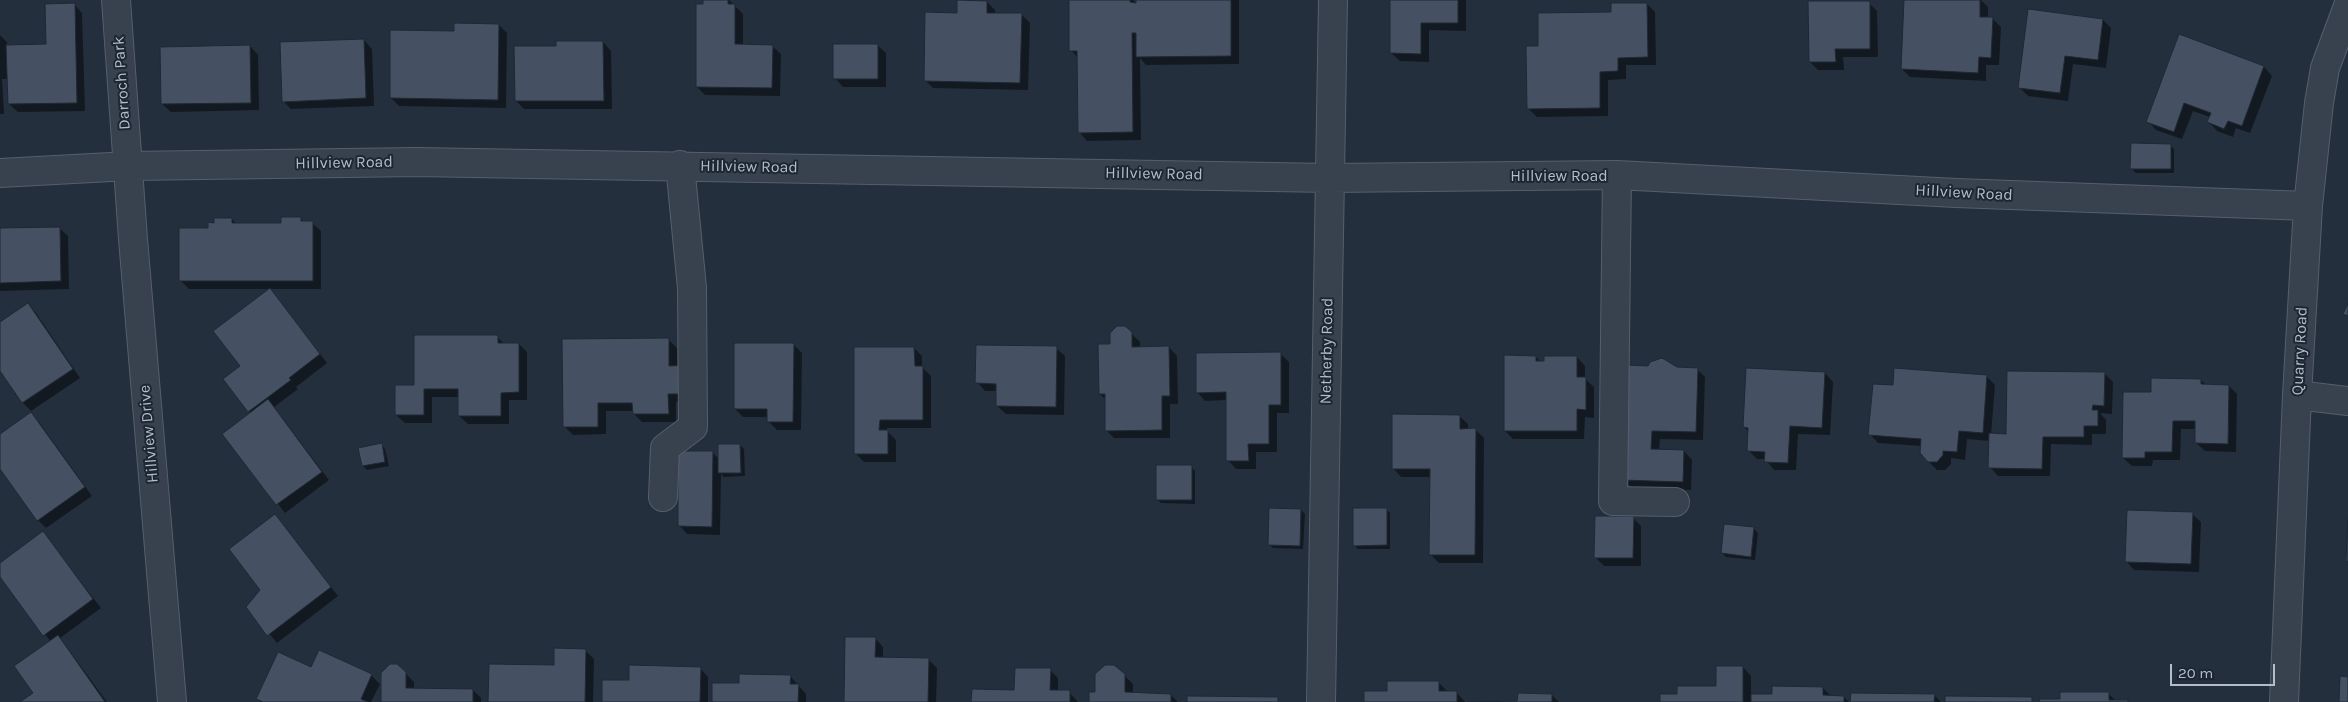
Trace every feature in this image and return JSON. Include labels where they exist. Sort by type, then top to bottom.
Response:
[{"type":"street","name":"Darroch Park","points":[[116,0],[128,166]]},
{"type":"street","name":"Netherby Road","points":[[1322,702],[1333,0]]},
{"type":"street","name":"Quarry Road","points":[[2284,702],[2297,395],[2308,206],[2319,104],[2325,68],[2348,6]]},
{"type":"street","name":"Hillview Road","points":[[0,173],[128,166],[417,162],[1330,178],[1617,175],[1956,193],[2308,206]]},
{"type":"street","name":"Hillview Drive","points":[[128,166],[172,702]]},
{"type":"street","points":[[663,497],[665,448],[693,427],[692,288],[680,166]]},
{"type":"street","points":[[1617,175],[1613,501],[1675,502]]},
{"type":"street","points":[[2297,395],[2348,401]]},
{"type":"building","points":[[703,0],[728,0],[728,4],[735,4],[735,44],[773,45],[772,88],[696,87],[696,4],[703,4]]},
{"type":"building","points":[[957,0],[987,1],[987,13],[1022,13],[1020,83],[924,81],[925,12],[957,13]]},
{"type":"building","points":[[1069,0],[1130,0],[1130,2],[1136,3],[1136,0],[1231,0],[1231,56],[1136,57],[1136,33],[1132,33],[1133,132],[1078,133],[1077,51],[1069,51]]},
{"type":"building","points":[[1390,0],[1458,0],[1458,23],[1421,23],[1421,54],[1390,53]]},
{"type":"building","points":[[1904,0],[1980,0],[1980,17],[1993,17],[1991,58],[1979,57],[1978,73],[1901,69]]},
{"type":"building","points":[[1808,1],[1870,1],[1870,49],[1835,49],[1836,62],[1809,62]]},
{"type":"building","points":[[75,3],[77,103],[8,104],[6,45],[46,44],[45,4]]},
{"type":"building","points":[[1611,3],[1647,3],[1648,57],[1618,58],[1618,71],[1600,72],[1600,108],[1527,109],[1526,46],[1538,46],[1538,13],[1611,12]]},
{"type":"building","points":[[2028,9],[2103,19],[2098,60],[2065,56],[2060,93],[2018,88]]},
{"type":"building","points":[[454,23],[499,24],[498,100],[390,98],[390,30],[454,31]]},
{"type":"building","points":[[2179,34],[2264,66],[2242,126],[2228,121],[2224,129],[2207,122],[2211,113],[2184,103],[2174,132],[2146,122]]},
{"type":"building","points":[[364,39],[366,98],[282,102],[280,42]]},
{"type":"building","points":[[556,41],[603,41],[604,101],[515,101],[514,46],[556,46]]},
{"type":"building","points":[[833,44],[878,44],[878,79],[833,79]]},
{"type":"building","points":[[250,45],[251,103],[161,104],[160,47]]},
{"type":"building","points":[[2131,143],[2171,144],[2171,169],[2130,169]]},
{"type":"building","points":[[281,217],[301,217],[301,221],[313,221],[313,281],[179,281],[179,228],[208,228],[208,222],[214,223],[214,218],[232,218],[232,223],[281,223]]},
{"type":"building","points":[[60,227],[61,281],[0,283],[0,228]]},
{"type":"building","points":[[270,288],[320,354],[289,378],[291,380],[248,412],[223,379],[240,366],[213,331]]},
{"type":"building","points":[[28,303],[73,369],[22,403],[0,371],[0,322]]},
{"type":"building","points":[[2348,303],[2348,316],[2343,314]]},
{"type":"building","points":[[1117,326],[1125,326],[1132,332],[1132,347],[1169,346],[1170,396],[1162,396],[1162,430],[1105,431],[1105,394],[1099,394],[1098,344],[1110,344],[1110,333]]},
{"type":"building","points":[[414,335],[498,335],[498,343],[519,343],[519,392],[501,393],[501,416],[458,416],[458,389],[424,389],[424,415],[395,415],[395,385],[414,385]]},
{"type":"building","points":[[669,338],[669,366],[688,365],[688,394],[668,394],[669,414],[633,414],[632,403],[598,403],[598,427],[563,427],[562,339]]},
{"type":"building","points":[[734,343],[794,343],[793,422],[767,422],[767,409],[734,409]]},
{"type":"building","points":[[976,345],[1057,346],[1056,407],[996,406],[996,384],[975,383]]},
{"type":"building","points":[[854,347],[914,347],[915,366],[923,366],[923,420],[880,420],[879,430],[888,430],[888,454],[854,454]]},
{"type":"building","points":[[1281,352],[1281,405],[1269,405],[1269,444],[1248,444],[1249,461],[1226,461],[1226,392],[1196,393],[1196,353]]},
{"type":"building","points":[[1504,355],[1536,356],[1536,361],[1544,361],[1544,356],[1577,356],[1577,377],[1586,377],[1586,410],[1577,409],[1577,431],[1504,431]]},
{"type":"building","points":[[1662,358],[1677,367],[1698,368],[1696,432],[1652,431],[1651,449],[1684,450],[1683,482],[1622,480],[1626,365],[1648,366],[1650,362]]},
{"type":"building","points":[[1746,368],[1825,372],[1822,428],[1790,426],[1788,463],[1764,462],[1765,452],[1747,451],[1748,428],[1743,427]]},
{"type":"building","points":[[1894,368],[1987,375],[1983,433],[1959,431],[1957,452],[1943,451],[1943,455],[1937,462],[1928,462],[1920,453],[1921,439],[1868,435],[1873,384],[1893,385]]},
{"type":"building","points":[[2007,371],[2105,372],[2104,406],[2093,405],[2092,410],[2098,410],[2098,426],[2084,426],[2084,437],[2043,437],[2042,469],[1988,468],[1989,433],[2006,434]]},
{"type":"building","points":[[2151,378],[2201,379],[2201,384],[2229,385],[2228,444],[2195,443],[2195,421],[2173,421],[2172,452],[2145,452],[2145,458],[2122,458],[2123,392],[2151,392]]},
{"type":"building","points":[[268,399],[322,472],[276,505],[222,434]]},
{"type":"building","points":[[31,412],[85,487],[37,521],[0,469],[0,434]]},
{"type":"building","points":[[1392,414],[1460,415],[1460,429],[1476,428],[1475,555],[1429,555],[1430,469],[1392,469]]},
{"type":"building","points":[[382,443],[385,462],[362,466],[358,448]]},
{"type":"building","points":[[718,444],[740,444],[741,473],[718,473]]},
{"type":"building","points":[[678,451],[713,451],[712,527],[678,526]]},
{"type":"building","points":[[1156,465],[1192,465],[1192,500],[1156,500]]},
{"type":"building","points":[[1269,508],[1301,509],[1300,546],[1268,545]]},
{"type":"building","points":[[1353,508],[1387,508],[1387,545],[1353,546]]},
{"type":"building","points":[[2127,510],[2193,512],[2191,564],[2125,562]]},
{"type":"building","points":[[275,514],[331,587],[267,636],[246,607],[260,590],[229,549]]},
{"type":"building","points":[[1595,516],[1634,516],[1633,558],[1594,558]]},
{"type":"building","points":[[2348,520],[2348,562],[2346,561]]},
{"type":"building","points":[[1724,524],[1754,527],[1751,557],[1721,553]]},
{"type":"building","points":[[43,531],[93,599],[43,636],[0,577],[0,563]]},
{"type":"building","points":[[58,635],[105,702],[20,702],[33,693],[14,666]]},
{"type":"building","points":[[845,637],[876,637],[875,657],[929,658],[928,702],[844,702]]},
{"type":"building","points":[[554,648],[586,649],[585,702],[488,702],[489,664],[554,665]]},
{"type":"building","points":[[319,650],[372,674],[361,699],[368,702],[263,702],[256,699],[278,652],[311,667]]},
{"type":"building","points":[[390,664],[397,664],[406,672],[406,688],[473,689],[473,702],[381,702],[381,673]]},
{"type":"building","points":[[629,665],[701,667],[700,702],[602,702],[602,680],[629,680]]},
{"type":"building","points":[[1105,665],[1114,665],[1125,674],[1125,692],[1171,694],[1171,702],[1089,702],[1089,692],[1095,692],[1095,674]]},
{"type":"building","points":[[1716,666],[1743,666],[1743,702],[1660,702],[1660,694],[1677,694],[1677,686],[1716,686]]},
{"type":"building","points":[[1015,668],[1051,668],[1050,690],[1070,690],[1070,702],[971,702],[972,689],[1014,690]]},
{"type":"building","points":[[739,674],[791,675],[790,684],[799,684],[798,702],[712,702],[712,683],[739,683]]},
{"type":"building","points":[[2340,676],[2348,677],[2348,702],[2339,702]]},
{"type":"building","points":[[1387,681],[1439,681],[1439,691],[1457,691],[1457,702],[1364,702],[1364,691],[1387,691]]},
{"type":"building","points":[[1772,686],[1823,687],[1823,695],[1844,696],[1844,702],[1751,702],[1751,694],[1772,694]]},
{"type":"building","points":[[2060,692],[2109,692],[2109,700],[2128,700],[2128,702],[2039,702],[2040,699],[2060,699]]},
{"type":"building","points":[[1518,693],[1552,694],[1552,702],[1467,702],[1517,701]]},
{"type":"building","points":[[1851,693],[1935,694],[1934,702],[1850,702]]},
{"type":"building","points":[[1187,696],[1278,697],[1278,702],[1187,702]]},
{"type":"building","points":[[1945,696],[2032,697],[2032,702],[1945,702]]}]
